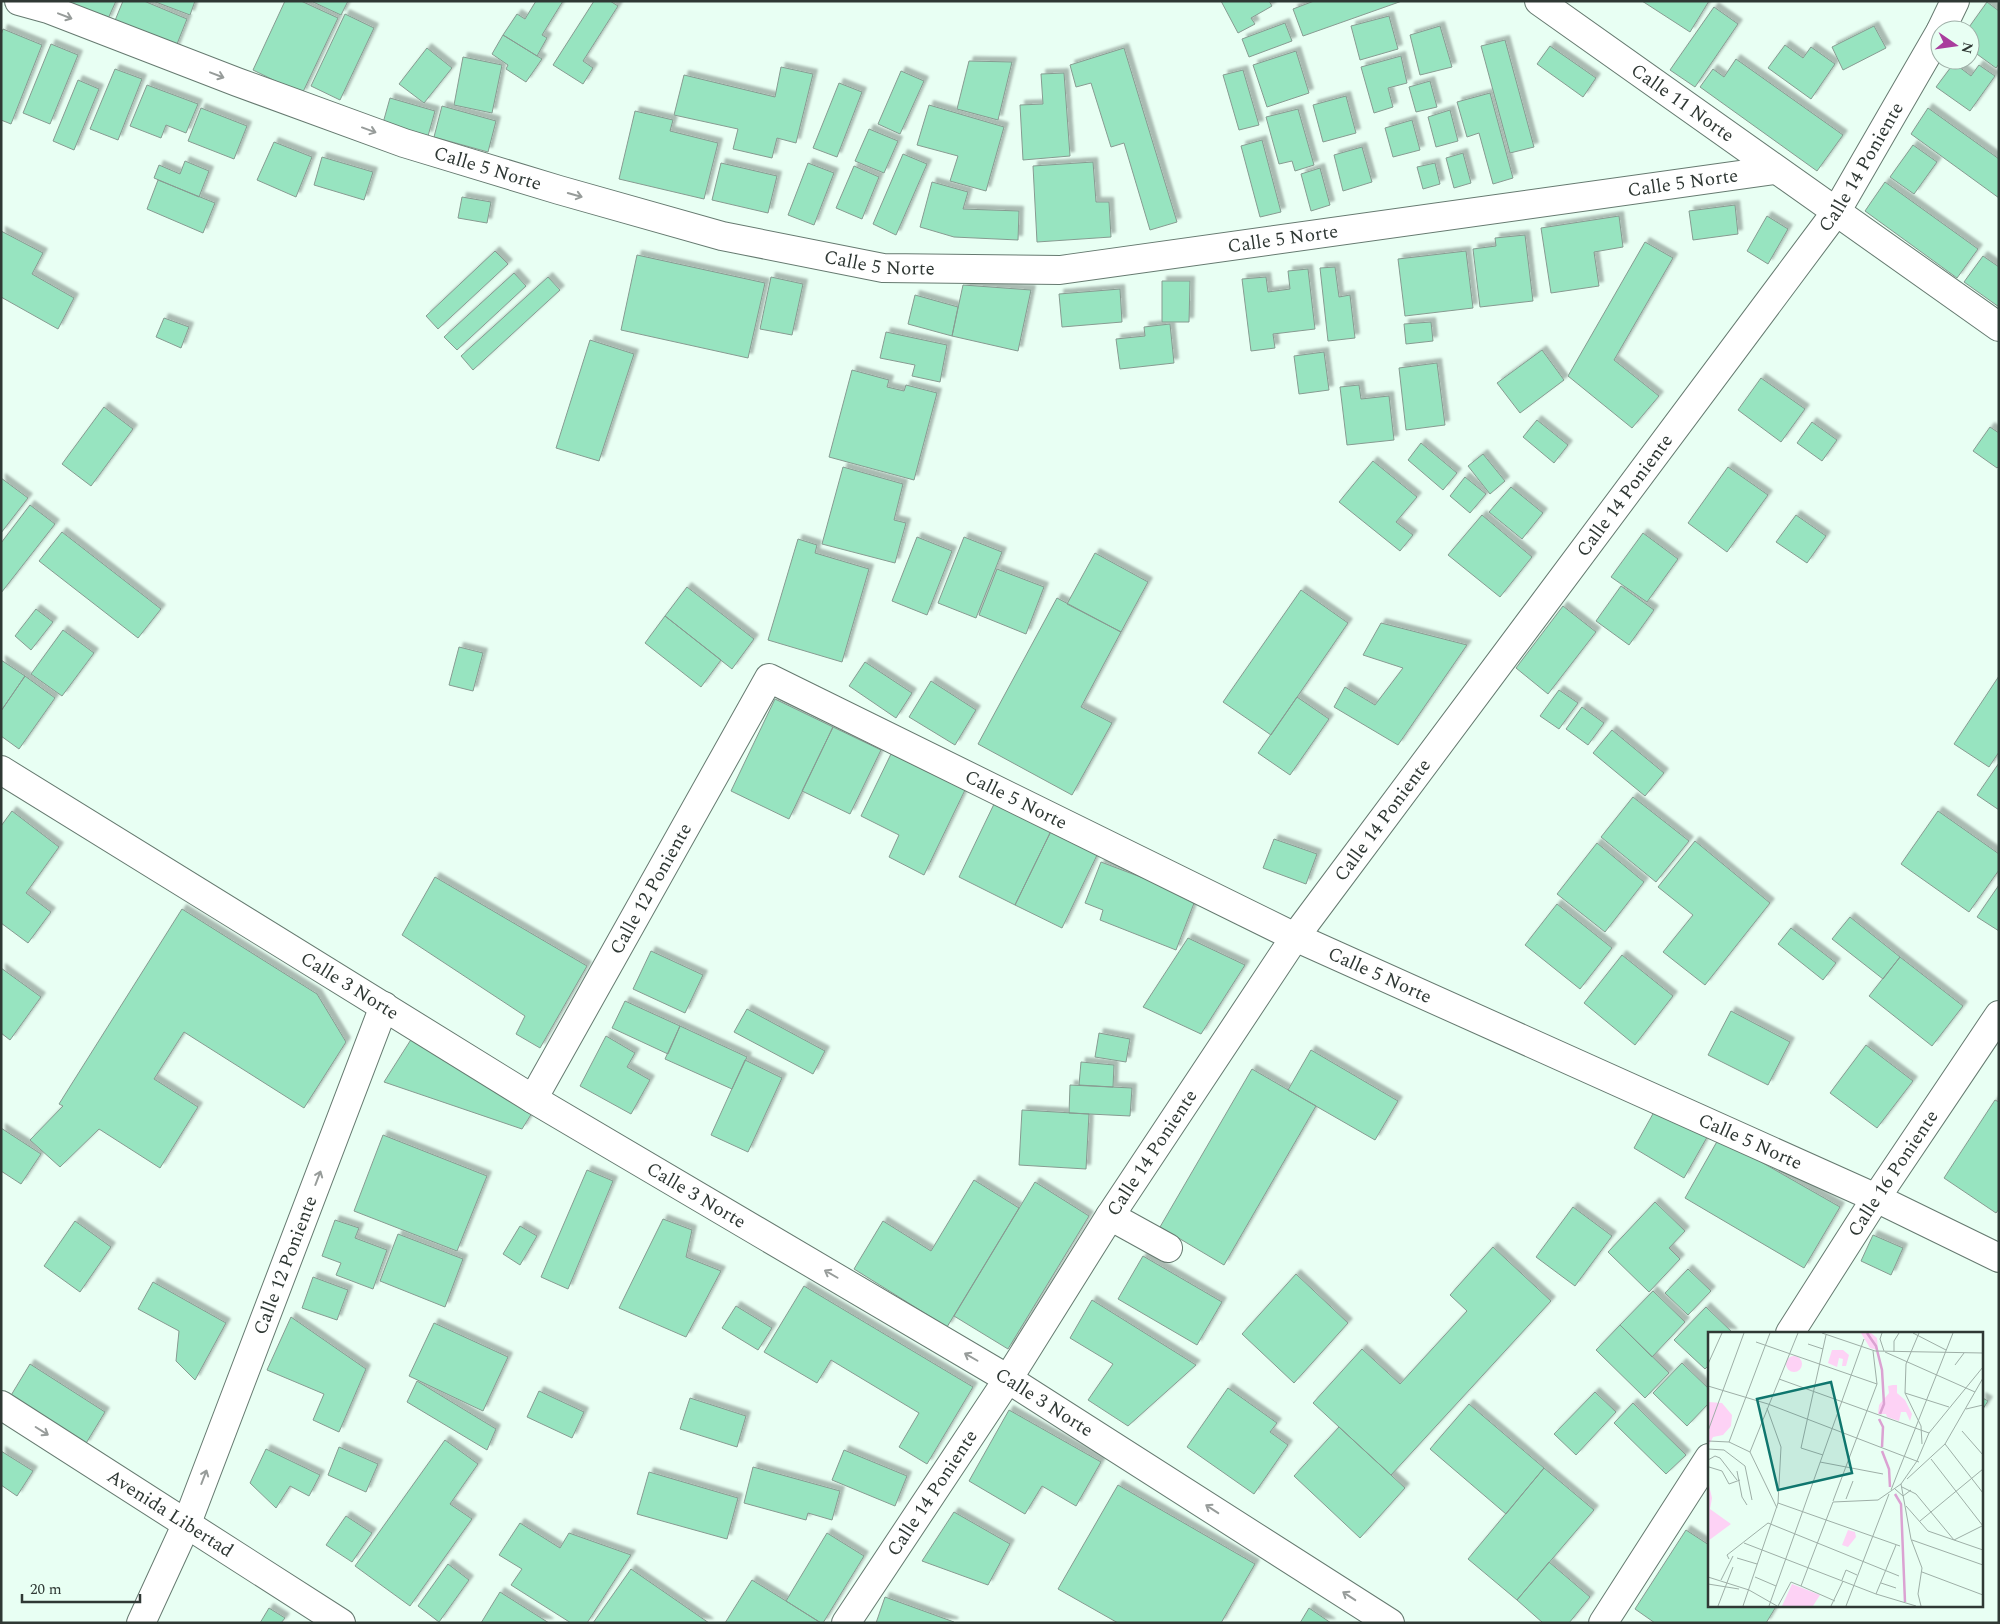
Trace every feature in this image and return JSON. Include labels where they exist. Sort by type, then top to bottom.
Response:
[{"type":"street","name":"Calle 5 Norte","points":[[19,1],[48,9],[237,82],[404,143],[722,236],[883,268],[1060,270],[1775,170]]},
{"type":"street","name":"Calle 11 Norte","points":[[1539,1],[1999,327]]},
{"type":"street","name":"Calle 14 Poniente","points":[[1946,20],[1956,1]]},
{"type":"street","name":"Calle 14 Poniente","points":[[846,1623],[1008,1379],[1110,1216],[1295,937],[1836,212],[1930,48]]},
{"type":"street","name":"Calle 5 Norte","points":[[769,678],[1295,937],[1876,1198],[1999,1258]]},
{"type":"street","name":"Calle 12 Poniente","points":[[533,1099],[769,678]]},
{"type":"street","name":"Calle 3 Norte","points":[[1,770],[533,1099],[1008,1379],[1390,1623]]},
{"type":"street","name":"Calle 12 Poniente","points":[[141,1623],[187,1523],[384,1006]]},
{"type":"street","name":"Calle 16 Poniente","points":[[1791,1332],[1876,1198],[1999,1015]]},
{"type":"street","points":[[1110,1216],[1168,1248]]},
{"type":"street","name":"Avenida Libertad","points":[[1,1405],[341,1623]]},
{"type":"street","points":[[1603,1623],[1708,1460]]},
{"type":"building","points":[[65,1],[116,1],[107,21]]},
{"type":"building","points":[[123,1],[144,1],[187,19],[175,49],[114,23]]},
{"type":"building","points":[[153,1],[195,1],[190,15]]},
{"type":"building","points":[[285,1],[301,1],[338,18],[302,94],[253,70]]},
{"type":"building","points":[[311,1],[348,1],[341,15]]},
{"type":"building","points":[[536,1],[563,1],[542,35],[547,38],[537,56],[503,35],[517,14],[525,19]]},
{"type":"building","points":[[594,1],[610,1],[618,6],[583,61],[593,68],[583,84],[553,65]]},
{"type":"building","points":[[1221,1],[1269,1],[1272,6],[1251,18],[1255,24],[1238,33]]},
{"type":"building","points":[[1314,1],[1402,1],[1303,36],[1293,9]]},
{"type":"building","points":[[1642,1],[1709,1],[1690,32]]},
{"type":"building","points":[[1987,2],[1999,11],[1999,64],[1996,68],[1980,56],[1980,20],[1974,20]]},
{"type":"building","points":[[1714,7],[1738,24],[1695,87],[1670,70]]},
{"type":"building","points":[[345,14],[374,28],[340,100],[311,86]]},
{"type":"building","points":[[1389,16],[1398,49],[1360,60],[1351,26]]},
{"type":"building","points":[[1285,23],[1292,41],[1249,57],[1242,39]]},
{"type":"building","points":[[1440,26],[1452,67],[1420,75],[1410,35]]},
{"type":"building","points":[[1874,26],[1886,48],[1843,70],[1832,47]]},
{"type":"building","points":[[3,29],[42,45],[11,124],[1,120],[1,35]]},
{"type":"building","points":[[503,35],[542,59],[526,82],[506,69],[508,65],[492,54]]},
{"type":"building","points":[[1505,40],[1534,147],[1510,153],[1481,46]]},
{"type":"building","points":[[51,44],[78,55],[50,124],[23,113]]},
{"type":"building","points":[[1785,45],[1803,58],[1811,47],[1835,64],[1811,99],[1768,68]]},
{"type":"building","points":[[1550,46],[1596,78],[1583,97],[1537,64]]},
{"type":"building","points":[[427,48],[452,68],[424,103],[399,84]]},
{"type":"building","points":[[1124,48],[1177,222],[1150,230],[1124,143],[1111,147],[1091,83],[1076,87],[1070,65]]},
{"type":"building","points":[[1296,51],[1309,93],[1267,107],[1253,65]]},
{"type":"building","points":[[1401,56],[1407,83],[1388,88],[1393,107],[1374,113],[1361,67]]},
{"type":"building","points":[[463,57],[502,65],[492,113],[454,105]]},
{"type":"building","points":[[1736,59],[1843,135],[1817,171],[1700,87],[1713,69],[1724,77]]},
{"type":"building","points":[[969,61],[1012,62],[998,120],[957,109]]},
{"type":"building","points":[[1980,66],[1995,76],[1970,111],[1936,87],[1949,70],[1963,70],[1971,76],[1975,70],[1980,70]]},
{"type":"building","points":[[781,67],[813,74],[796,143],[777,138],[772,158],[733,149],[738,129],[674,115],[684,75],[775,97]]},
{"type":"building","points":[[115,69],[142,79],[118,140],[90,129]]},
{"type":"building","points":[[1243,70],[1259,125],[1239,130],[1223,75]]},
{"type":"building","points":[[901,71],[924,81],[900,134],[878,124]]},
{"type":"building","points":[[1064,73],[1070,156],[1023,160],[1020,105],[1043,104],[1041,74]]},
{"type":"building","points":[[78,80],[99,89],[74,150],[53,141]]},
{"type":"building","points":[[1430,81],[1437,107],[1416,112],[1409,87]]},
{"type":"building","points":[[839,83],[862,92],[837,157],[813,148]]},
{"type":"building","points":[[147,85],[198,104],[186,133],[166,125],[161,138],[130,126]]},
{"type":"building","points":[[1490,93],[1513,178],[1493,184],[1479,133],[1467,137],[1457,102]]},
{"type":"building","points":[[1346,96],[1356,133],[1323,142],[1313,105]]},
{"type":"building","points":[[390,98],[435,111],[428,136],[383,123]]},
{"type":"building","points":[[929,105],[1004,127],[986,191],[950,181],[958,156],[917,145]]},
{"type":"building","points":[[442,106],[496,121],[488,152],[434,137]]},
{"type":"building","points":[[201,108],[247,126],[234,159],[188,141]]},
{"type":"building","points":[[1928,108],[1999,159],[1999,198],[1911,134]]},
{"type":"building","points":[[1298,109],[1314,165],[1295,171],[1292,161],[1279,164],[1266,117]]},
{"type":"building","points":[[1450,110],[1458,141],[1436,147],[1428,117]]},
{"type":"building","points":[[635,111],[673,120],[670,131],[718,143],[704,199],[619,179]]},
{"type":"building","points":[[1412,120],[1420,150],[1393,157],[1385,128]]},
{"type":"building","points":[[869,129],[898,141],[884,173],[855,161]]},
{"type":"building","points":[[1262,140],[1281,212],[1260,217],[1241,146]]},
{"type":"building","points":[[274,142],[312,157],[296,197],[257,180]]},
{"type":"building","points":[[1913,145],[1937,162],[1914,194],[1890,177]]},
{"type":"building","points":[[1362,147],[1372,182],[1343,191],[1334,155]]},
{"type":"building","points":[[1463,153],[1471,183],[1454,188],[1446,158]]},
{"type":"building","points":[[903,154],[927,164],[896,235],[873,224]]},
{"type":"building","points":[[322,157],[373,172],[364,200],[314,185]]},
{"type":"building","points":[[185,161],[209,171],[199,197],[154,178],[159,165],[180,174]]},
{"type":"building","points":[[1093,162],[1096,202],[1109,202],[1111,237],[1037,242],[1033,166]]},
{"type":"building","points":[[721,163],[777,176],[768,213],[712,200]]},
{"type":"building","points":[[808,163],[834,173],[814,225],[788,215]]},
{"type":"building","points":[[1435,163],[1440,184],[1423,189],[1417,167]]},
{"type":"building","points":[[854,166],[879,177],[862,219],[836,208]]},
{"type":"building","points":[[1320,168],[1330,205],[1311,211],[1301,174]]},
{"type":"building","points":[[158,180],[215,203],[203,233],[147,209]]},
{"type":"building","points":[[932,182],[968,192],[963,209],[1019,211],[1018,240],[954,237],[920,227]]},
{"type":"building","points":[[1885,182],[1978,249],[1957,278],[1865,211]]},
{"type":"building","points":[[462,197],[491,202],[487,223],[458,218]]},
{"type":"building","points":[[1735,205],[1738,234],[1693,240],[1689,211]]},
{"type":"building","points":[[1619,216],[1623,247],[1594,252],[1599,286],[1551,293],[1541,228]]},
{"type":"building","points":[[1767,216],[1788,229],[1768,264],[1747,251]]},
{"type":"building","points":[[1,231],[43,253],[32,274],[74,298],[58,329],[1,297]]},
{"type":"building","points":[[1525,235],[1533,301],[1480,307],[1473,249],[1496,246],[1495,238]]},
{"type":"building","points":[[1645,242],[1673,258],[1614,360],[1659,396],[1632,428],[1568,376]]},
{"type":"building","points":[[495,251],[508,264],[438,329],[426,316]]},
{"type":"building","points":[[1466,251],[1473,308],[1405,316],[1398,259]]},
{"type":"building","points":[[637,255],[765,283],[748,358],[621,330]]},
{"type":"building","points":[[1983,256],[1999,267],[1999,307],[1964,282]]},
{"type":"building","points":[[1335,267],[1339,297],[1350,295],[1355,338],[1328,341],[1320,268]]},
{"type":"building","points":[[1308,269],[1315,329],[1273,334],[1275,348],[1251,351],[1242,279],[1266,277],[1268,292],[1290,289],[1288,271]]},
{"type":"building","points":[[514,273],[526,286],[457,350],[444,337]]},
{"type":"building","points":[[548,277],[560,290],[473,370],[461,356]]},
{"type":"building","points":[[771,277],[803,284],[792,335],[760,329]]},
{"type":"building","points":[[1162,281],[1190,281],[1189,322],[1162,322]]},
{"type":"building","points":[[963,285],[1031,290],[1018,351],[952,336]]},
{"type":"building","points":[[1120,289],[1122,322],[1062,327],[1059,294]]},
{"type":"building","points":[[915,295],[958,307],[952,336],[908,324]]},
{"type":"building","points":[[164,318],[189,327],[181,348],[156,337]]},
{"type":"building","points":[[1431,322],[1433,341],[1406,344],[1404,324]]},
{"type":"building","points":[[1170,324],[1174,363],[1120,369],[1116,339],[1145,336],[1144,327]]},
{"type":"building","points":[[886,332],[947,345],[940,382],[912,376],[915,365],[880,358]]},
{"type":"building","points":[[590,340],[634,354],[599,461],[556,448]]},
{"type":"building","points":[[1542,350],[1564,380],[1520,413],[1497,383]]},
{"type":"building","points":[[1324,352],[1329,390],[1299,394],[1294,356]]},
{"type":"building","points":[[1437,363],[1445,425],[1406,430],[1399,368]]},
{"type":"building","points":[[852,370],[889,380],[887,387],[904,391],[906,385],[937,393],[914,480],[829,457]]},
{"type":"building","points":[[1761,378],[1805,409],[1781,442],[1738,410]]},
{"type":"building","points":[[1359,385],[1361,399],[1389,396],[1394,440],[1347,445],[1340,387]]},
{"type":"building","points":[[104,407],[133,429],[91,486],[62,464]]},
{"type":"building","points":[[1537,420],[1568,445],[1554,463],[1523,437]]},
{"type":"building","points":[[1812,422],[1837,440],[1822,461],[1797,443]]},
{"type":"building","points":[[1990,427],[1999,433],[1999,466],[1997,468],[1973,451]]},
{"type":"building","points":[[1421,443],[1457,473],[1443,490],[1408,460]]},
{"type":"building","points":[[1483,454],[1505,481],[1490,494],[1468,466]]},
{"type":"building","points":[[1373,461],[1417,497],[1396,522],[1413,535],[1400,551],[1339,502]]},
{"type":"building","points":[[843,467],[903,484],[894,520],[906,523],[895,563],[822,544]]},
{"type":"building","points":[[1728,467],[1768,495],[1727,552],[1688,523]]},
{"type":"building","points":[[1465,477],[1486,494],[1470,513],[1450,496]]},
{"type":"building","points":[[1,478],[28,498],[1,533]]},
{"type":"building","points":[[1511,487],[1543,513],[1522,539],[1489,512]]},
{"type":"building","points":[[30,505],[55,524],[1,593],[1,543]]},
{"type":"building","points":[[1482,515],[1532,557],[1500,597],[1448,555]]},
{"type":"building","points":[[1796,515],[1826,536],[1807,563],[1776,542]]},
{"type":"building","points":[[62,532],[161,609],[138,638],[39,561]]},
{"type":"building","points":[[1643,533],[1678,559],[1647,602],[1611,577]]},
{"type":"building","points":[[917,537],[952,551],[927,615],[892,601]]},
{"type":"building","points":[[964,537],[1002,552],[976,618],[938,603]]},
{"type":"building","points":[[798,539],[817,545],[815,553],[869,569],[842,662],[768,640]]},
{"type":"building","points":[[1095,553],[1148,582],[1121,632],[1067,604]]},
{"type":"building","points":[[997,569],[1044,587],[1026,634],[979,615]]},
{"type":"building","points":[[1621,586],[1654,610],[1629,645],[1596,621]]},
{"type":"building","points":[[687,587],[754,639],[732,669],[665,616]]},
{"type":"building","points":[[1301,590],[1348,623],[1271,735],[1223,702]]},
{"type":"building","points":[[1057,598],[1121,632],[1081,707],[1112,723],[1072,795],[978,744]]},
{"type":"building","points":[[1563,606],[1596,632],[1548,694],[1516,668]]},
{"type":"building","points":[[36,609],[53,622],[31,650],[15,636]]},
{"type":"building","points":[[665,616],[721,660],[701,687],[645,643]]},
{"type":"building","points":[[1381,623],[1467,645],[1398,745],[1334,707],[1345,687],[1375,705],[1403,668],[1363,655]]},
{"type":"building","points":[[63,630],[94,653],[62,696],[31,674]]},
{"type":"building","points":[[459,647],[483,653],[473,691],[449,685]]},
{"type":"building","points":[[1,660],[25,676],[1,711]]},
{"type":"building","points":[[865,662],[912,693],[896,718],[849,686]]},
{"type":"building","points":[[25,676],[55,698],[19,749],[1,736],[1,711]]},
{"type":"building","points":[[1999,676],[1999,752],[1989,767],[1954,744]]},
{"type":"building","points":[[931,681],[976,710],[955,745],[909,717]]},
{"type":"building","points":[[1559,690],[1578,703],[1559,729],[1540,716]]},
{"type":"building","points":[[1297,697],[1329,719],[1290,775],[1258,753]]},
{"type":"building","points":[[775,699],[833,727],[789,819],[731,791]]},
{"type":"building","points":[[1582,707],[1604,723],[1588,745],[1566,729]]},
{"type":"building","points":[[833,727],[881,750],[850,814],[802,791]]},
{"type":"building","points":[[1612,730],[1664,773],[1645,796],[1593,753]]},
{"type":"building","points":[[891,754],[965,790],[924,875],[889,857],[899,835],[861,816]]},
{"type":"building","points":[[1999,763],[1999,810],[1977,795]]},
{"type":"building","points":[[1633,797],[1689,841],[1656,882],[1601,837]]},
{"type":"building","points":[[995,802],[1052,829],[1015,905],[959,877]]},
{"type":"building","points":[[12,811],[59,847],[26,893],[51,912],[28,943],[1,923],[1,826]]},
{"type":"building","points":[[1938,811],[1999,854],[1999,870],[1969,912],[1901,864]]},
{"type":"building","points":[[1052,829],[1099,851],[1062,928],[1015,905]]},
{"type":"building","points":[[1274,839],[1317,854],[1306,884],[1263,868]]},
{"type":"building","points":[[1695,841],[1770,903],[1705,985],[1663,952],[1693,915],[1658,887]]},
{"type":"building","points":[[1597,843],[1644,882],[1605,932],[1557,894]]},
{"type":"building","points":[[1101,862],[1196,898],[1176,950],[1100,920],[1103,910],[1085,903]]},
{"type":"building","points":[[435,877],[587,966],[540,1048],[516,1034],[525,1016],[402,935]]},
{"type":"building","points":[[1999,885],[1999,931],[1977,917]]},
{"type":"building","points":[[1557,904],[1612,948],[1580,989],[1525,945]]},
{"type":"building","points":[[182,909],[317,994],[346,1042],[304,1108],[184,1032],[154,1079],[198,1107],[160,1168],[99,1129],[60,1167],[30,1140],[63,1106],[59,1104]]},
{"type":"building","points":[[1850,917],[1900,957],[1883,979],[1832,939]]},
{"type":"building","points":[[1791,928],[1836,963],[1823,980],[1778,944]]},
{"type":"building","points":[[1188,938],[1245,965],[1201,1034],[1143,1007]]},
{"type":"building","points":[[651,951],[703,975],[685,1013],[633,989]]},
{"type":"building","points":[[1622,955],[1673,996],[1635,1045],[1584,1003]]},
{"type":"building","points":[[1900,957],[1963,1006],[1932,1046],[1869,996]]},
{"type":"building","points":[[1,968],[41,997],[10,1040],[1,1033]]},
{"type":"building","points":[[625,1001],[680,1026],[668,1054],[612,1028]]},
{"type":"building","points":[[747,1009],[825,1051],[813,1074],[734,1032]]},
{"type":"building","points":[[1731,1011],[1790,1042],[1768,1085],[1708,1055]]},
{"type":"building","points":[[680,1026],[747,1057],[732,1089],[665,1059]]},
{"type":"building","points":[[1099,1033],[1130,1039],[1126,1062],[1095,1057]]},
{"type":"building","points":[[606,1036],[635,1053],[627,1067],[650,1080],[631,1114],[580,1086]]},
{"type":"building","points":[[412,1038],[532,1113],[522,1129],[384,1082]]},
{"type":"building","points":[[1866,1045],[1913,1081],[1877,1128],[1830,1093]]},
{"type":"building","points":[[1311,1050],[1398,1101],[1375,1140],[1288,1090]]},
{"type":"building","points":[[745,1060],[782,1078],[748,1152],[711,1135]]},
{"type":"building","points":[[1081,1062],[1114,1065],[1113,1087],[1079,1085]]},
{"type":"building","points":[[1252,1069],[1316,1106],[1224,1265],[1160,1227]]},
{"type":"building","points":[[1070,1085],[1132,1088],[1130,1116],[1069,1113]]},
{"type":"building","points":[[1995,1100],[1999,1102],[1999,1209],[1996,1213],[1944,1178]]},
{"type":"building","points":[[1659,1103],[1710,1132],[1684,1178],[1634,1148]]},
{"type":"building","points":[[1022,1110],[1089,1114],[1086,1169],[1019,1165]]},
{"type":"building","points":[[1,1128],[41,1154],[21,1184],[1,1171]]},
{"type":"building","points":[[383,1135],[487,1176],[457,1251],[354,1211]]},
{"type":"building","points":[[1719,1138],[1840,1207],[1804,1268],[1685,1198]]},
{"type":"building","points":[[587,1170],[613,1181],[568,1289],[541,1277]]},
{"type":"building","points":[[974,1180],[1019,1208],[947,1327],[854,1269],[883,1221],[931,1251]]},
{"type":"building","points":[[1035,1182],[1089,1216],[1008,1349],[954,1316]]},
{"type":"building","points":[[1655,1202],[1685,1231],[1669,1248],[1680,1259],[1649,1292],[1608,1252]]},
{"type":"building","points":[[1573,1207],[1612,1236],[1575,1286],[1536,1257]]},
{"type":"building","points":[[663,1219],[692,1230],[686,1257],[721,1271],[686,1337],[619,1308]]},
{"type":"building","points":[[335,1220],[359,1228],[355,1238],[387,1250],[373,1289],[336,1275],[341,1263],[322,1256]]},
{"type":"building","points":[[75,1221],[111,1247],[80,1292],[44,1266]]},
{"type":"building","points":[[520,1226],[537,1236],[520,1265],[503,1254]]},
{"type":"building","points":[[398,1234],[463,1259],[445,1307],[380,1281]]},
{"type":"building","points":[[1873,1235],[1903,1248],[1891,1275],[1861,1261]]},
{"type":"building","points":[[1493,1247],[1551,1301],[1391,1475],[1313,1403],[1362,1349],[1400,1384],[1467,1311],[1450,1295]]},
{"type":"building","points":[[1143,1256],[1222,1302],[1197,1345],[1118,1299]]},
{"type":"building","points":[[1688,1269],[1711,1291],[1688,1315],[1665,1293]]},
{"type":"building","points":[[1296,1274],[1348,1323],[1294,1383],[1242,1334]]},
{"type":"building","points":[[313,1277],[348,1290],[337,1320],[302,1308]]},
{"type":"building","points":[[153,1282],[226,1323],[195,1380],[176,1361],[179,1331],[138,1309]]},
{"type":"building","points":[[804,1286],[973,1387],[927,1464],[899,1447],[919,1413],[831,1360],[817,1383],[764,1352]]},
{"type":"building","points":[[1653,1291],[1685,1322],[1652,1357],[1620,1325]]},
{"type":"building","points":[[1092,1300],[1196,1365],[1128,1426],[1088,1400],[1113,1364],[1070,1338]]},
{"type":"building","points":[[736,1306],[772,1328],[758,1350],[722,1328]]},
{"type":"building","points":[[1706,1307],[1732,1332],[1708,1332],[1708,1366],[1705,1369],[1674,1340]]},
{"type":"building","points":[[291,1317],[366,1369],[339,1432],[313,1420],[324,1394],[267,1370]]},
{"type":"building","points":[[434,1323],[508,1357],[483,1411],[409,1376]]},
{"type":"building","points":[[1620,1325],[1669,1373],[1645,1398],[1596,1350]]},
{"type":"building","points":[[1682,1363],[1708,1388],[1708,1404],[1687,1426],[1653,1393]]},
{"type":"building","points":[[30,1364],[105,1412],[85,1445],[10,1397]]},
{"type":"building","points":[[417,1381],[496,1429],[487,1450],[407,1402]]},
{"type":"building","points":[[1228,1388],[1277,1423],[1270,1432],[1288,1445],[1254,1494],[1187,1447]]},
{"type":"building","points":[[539,1391],[584,1412],[572,1438],[527,1417]]},
{"type":"building","points":[[1595,1392],[1616,1412],[1576,1455],[1554,1434]]},
{"type":"building","points":[[690,1398],[746,1416],[737,1447],[680,1429]]},
{"type":"building","points":[[1982,1398],[1988,1401],[1982,1410]]},
{"type":"building","points":[[1633,1403],[1686,1455],[1666,1474],[1614,1423]]},
{"type":"building","points":[[1469,1404],[1544,1468],[1506,1514],[1430,1449]]},
{"type":"building","points":[[1009,1410],[1101,1462],[1076,1506],[1042,1486],[1025,1514],[969,1481]]},
{"type":"building","points":[[1339,1427],[1405,1488],[1360,1538],[1294,1476]]},
{"type":"building","points":[[445,1440],[478,1464],[450,1504],[472,1519],[410,1606],[355,1566]]},
{"type":"building","points":[[339,1447],[378,1464],[366,1492],[328,1475]]},
{"type":"building","points":[[266,1449],[320,1475],[309,1496],[290,1486],[276,1508],[250,1483]]},
{"type":"building","points":[[844,1450],[907,1476],[895,1506],[832,1480]]},
{"type":"building","points":[[1,1451],[33,1471],[17,1496],[1,1485]]},
{"type":"building","points":[[753,1467],[840,1491],[832,1520],[808,1513],[806,1520],[744,1503]]},
{"type":"building","points":[[1544,1468],[1594,1510],[1517,1600],[1468,1559]]},
{"type":"building","points":[[649,1472],[738,1498],[727,1539],[637,1514]]},
{"type":"building","points":[[1118,1485],[1255,1564],[1221,1623],[1118,1623],[1058,1589]]},
{"type":"building","points":[[954,1512],[1010,1544],[988,1585],[922,1561]]},
{"type":"building","points":[[346,1516],[372,1533],[352,1562],[326,1545]]},
{"type":"building","points":[[520,1523],[560,1548],[569,1533],[631,1555],[587,1623],[571,1623],[511,1585],[522,1569],[499,1555]]},
{"type":"building","points":[[1686,1530],[1708,1544],[1708,1606],[1776,1606],[1766,1623],[1655,1623],[1635,1609]]},
{"type":"building","points":[[827,1533],[864,1556],[823,1623],[821,1623],[786,1601]]},
{"type":"building","points":[[1549,1562],[1590,1597],[1569,1623],[1543,1623],[1517,1600]]},
{"type":"building","points":[[448,1564],[469,1580],[439,1622],[418,1606]]},
{"type":"building","points":[[631,1569],[709,1623],[593,1623]]},
{"type":"building","points":[[752,1580],[786,1601],[821,1623],[725,1623]]},
{"type":"building","points":[[500,1592],[549,1623],[481,1623]]},
{"type":"building","points":[[885,1597],[954,1622],[876,1623]]},
{"type":"building","points":[[269,1608],[285,1618],[281,1623],[260,1623]]},
{"type":"building","points":[[1309,1608],[1331,1623],[1300,1623]]}]
